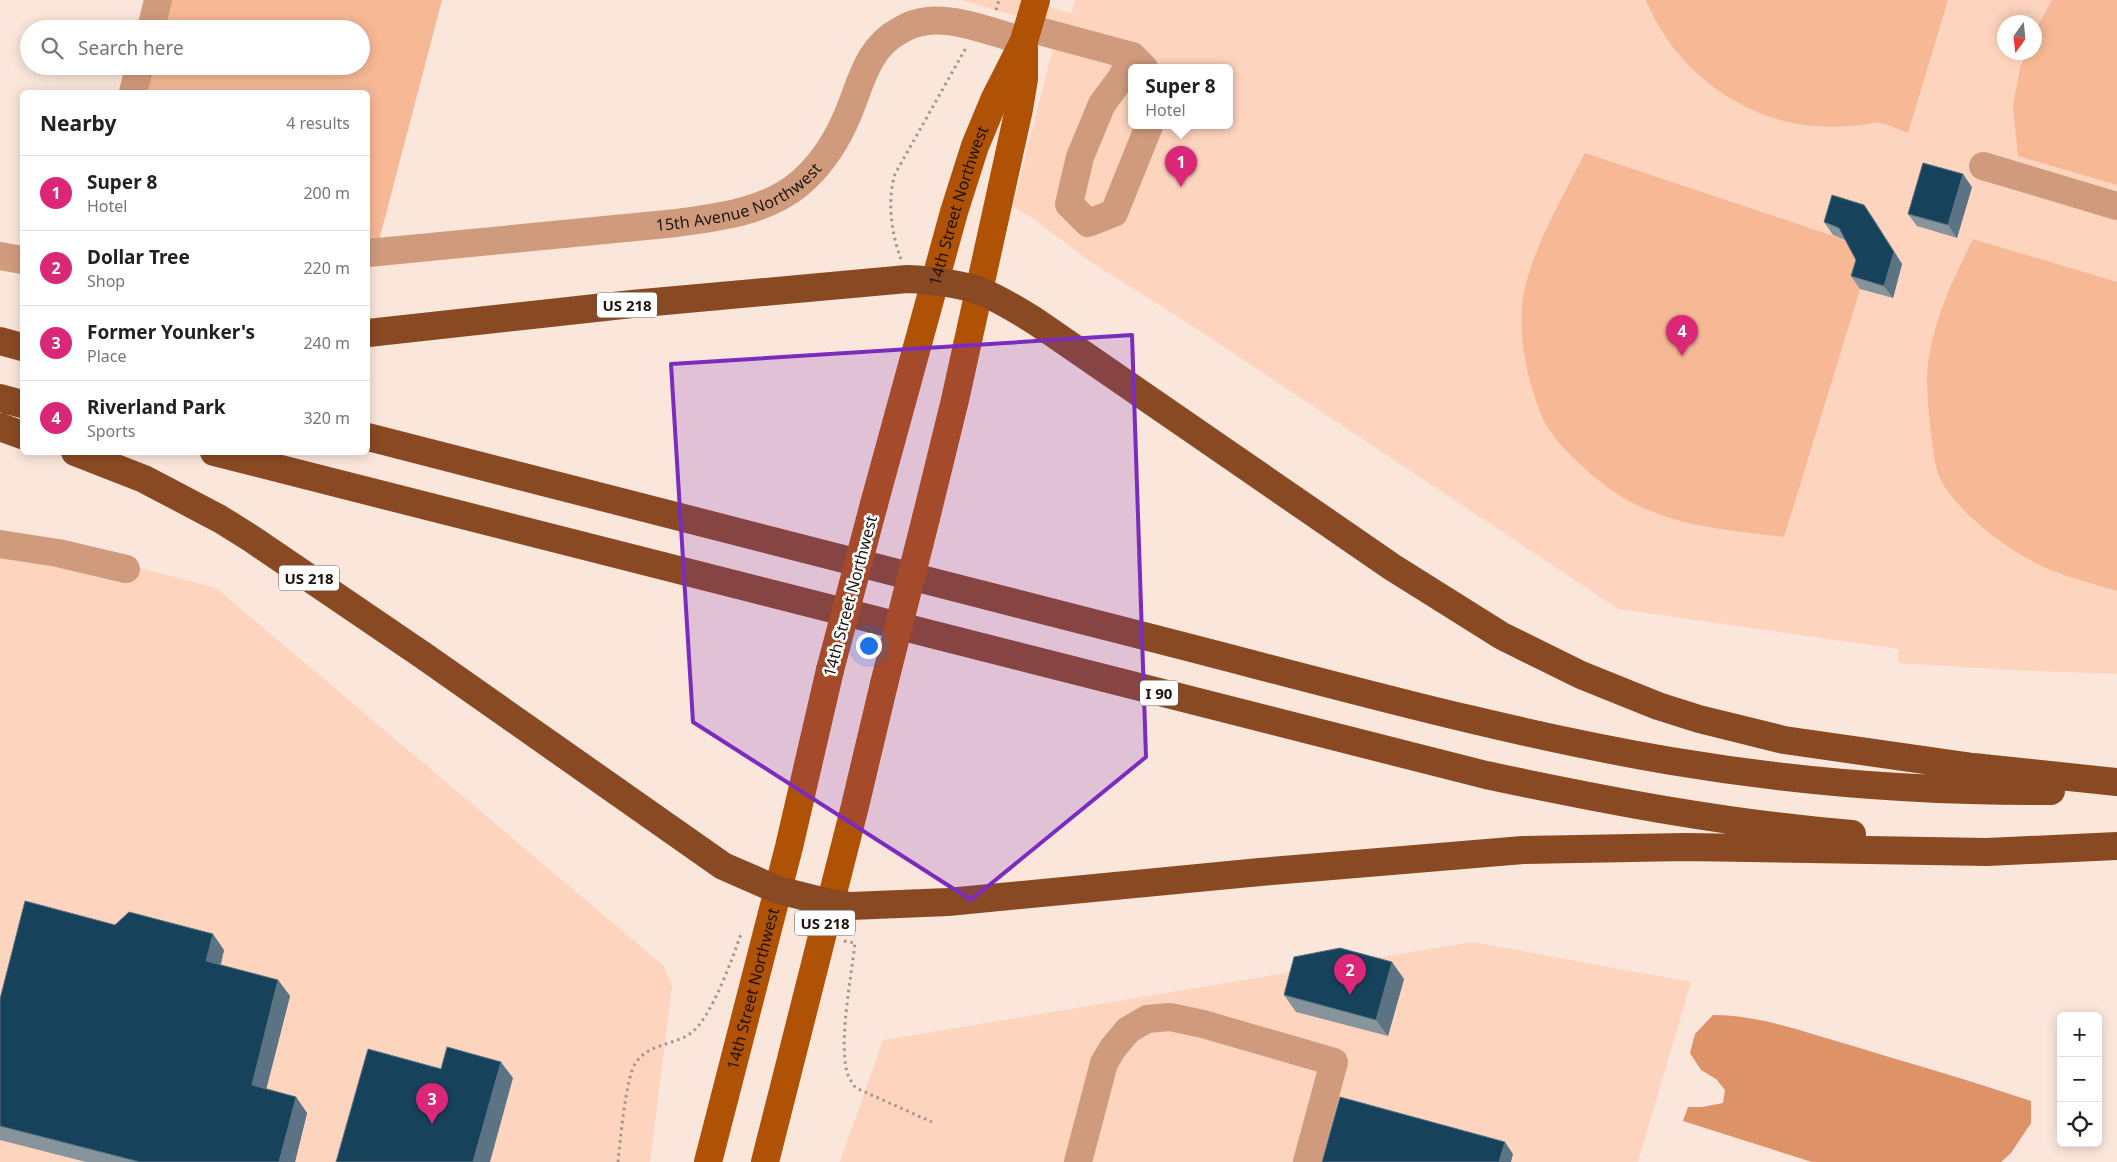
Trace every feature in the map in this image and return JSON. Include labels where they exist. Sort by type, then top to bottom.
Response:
[{"type":"highway","name":"US 218","points":[[370,333],[632,304],[908,278],[935,281],[979,291]]},
{"type":"highway","points":[[979,291],[1007,304],[1035,321],[1376,556],[1459,610],[1502,636],[1581,675],[1658,706],[1699,719],[1784,740],[1973,767],[2117,782]]},
{"type":"highway","points":[[0,324],[20,328]]},
{"type":"highway","points":[[0,341],[20,346]]},
{"type":"highway","points":[[0,398],[20,403]]},
{"type":"highway","points":[[0,427],[20,434]]},
{"type":"highway","points":[[370,438],[1557,739],[1671,761],[1846,783],[1972,791],[2117,790]]},
{"type":"highway","name":"US 218","points":[[83,455],[144,479],[220,519],[424,656],[723,866],[778,890]]},
{"type":"highway","name":"I 90","points":[[226,455],[789,597],[1414,758],[1590,798],[1684,814],[1828,832],[2011,845],[2117,845]]},
{"type":"highway","points":[[778,890],[830,903],[851,906],[948,902],[1260,872],[1523,850],[1685,847],[1987,852],[2117,845]]},
{"type":"main road","name":"14th Street Northwest","points":[[708,1162],[778,890],[830,670],[954,212],[975,146],[995,98],[1026,34],[1036,0]]},
{"type":"main road","name":"14th Street Northwest","points":[[765,1162],[955,400],[1019,109],[1024,79],[1026,34]]},
{"type":"street","points":[[152,20],[158,0]]},
{"type":"street","name":"15th Avenue Northwest","points":[[370,253],[677,223],[720,217],[757,207],[776,199],[798,185],[818,166],[845,122],[864,71],[875,51],[889,36],[907,27],[926,21],[954,23],[981,30],[1026,34],[1138,62]]},
{"type":"street","points":[[1128,71],[1102,104],[1080,157],[1069,204],[1088,223],[1114,213],[1148,129]]},
{"type":"street","points":[[134,90],[138,75]]},
{"type":"street","points":[[1982,166],[2117,206]]},
{"type":"street","points":[[0,256],[20,260]]},
{"type":"street","points":[[0,544],[58,553],[126,570]]},
{"type":"street","points":[[1078,1162],[1104,1063],[1112,1048],[1128,1030],[1147,1019],[1170,1017],[1203,1024],[1334,1062],[1307,1162]]},
{"type":"path","points":[[908,278],[897,247],[893,228],[890,193],[895,174],[968,44],[996,12],[999,0]]},
{"type":"path","points":[[618,1162],[633,1069],[642,1055],[684,1037],[698,1026],[712,1004],[742,931]]},
{"type":"path","points":[[855,943],[844,1044],[846,1069],[850,1081],[856,1088],[932,1122]]},
{"type":"highlighted area","points":[[1132,335],[1146,757],[971,900],[693,722],[671,364]]},
{"type":"shaded area","points":[[158,0],[442,0],[376,252],[370,253],[370,90],[134,90],[138,75],[370,75],[370,20],[153,20]]},
{"type":"shaded area","points":[[961,0],[1025,0],[1071,13],[1075,0],[2117,0],[2117,674],[1898,663],[1899,649],[1618,609],[1197,329],[1088,260],[1013,206],[1058,28]]},
{"type":"shaded area","points":[[1646,0],[1948,0],[1908,133],[1877,123],[1832,127],[1788,122],[1761,114],[1736,102],[1713,87],[1673,48],[1658,25]]},
{"type":"shaded area","points":[[2052,0],[2117,0],[2117,185],[2018,156],[2013,106],[2023,60],[2042,60],[2042,18]]},
{"type":"shaded area","points":[[1585,153],[1848,241],[1865,273],[1784,537],[1701,526],[1652,512],[1628,501],[1605,486],[1582,466],[1562,446],[1543,419],[1530,381],[1525,356],[1521,318],[1522,305],[1527,280],[1538,248]]},
{"type":"shaded area","points":[[1973,239],[2117,282],[2117,591],[2048,569],[2020,554],[1990,533],[1963,509],[1952,497],[1940,478],[1934,459],[1927,392],[1929,360],[1942,307]]},
{"type":"shaded area","points":[[0,531],[216,588],[664,966],[672,986],[650,1162],[0,1162]]},
{"type":"shaded area","points":[[1472,942],[1691,982],[1638,1162],[840,1162],[883,1040]]},
{"type":"shaded area","points":[[1713,1015],[1766,1021],[1987,1086],[2031,1101],[2031,1123],[2011,1153],[2001,1162],[1812,1162],[1683,1121],[1688,1107],[1702,1107],[1723,1103],[1725,1090],[1716,1079],[1701,1070],[1690,1053],[1695,1034]]},
{"type":"building","points":[[1923,163],[1963,174],[1948,225],[1908,214]]},
{"type":"building","points":[[1832,195],[1864,205],[1894,252],[1884,286],[1851,276],[1856,260],[1839,228],[1824,222]]},
{"type":"building","points":[[25,901],[115,925],[129,912],[213,934],[206,961],[278,980],[252,1085],[296,1097],[279,1162],[140,1162],[0,1126],[0,999]]},
{"type":"building","points":[[1340,948],[1392,962],[1376,1020],[1284,995],[1294,957]]},
{"type":"building","points":[[447,1047],[501,1062],[473,1162],[336,1162],[368,1049],[441,1069]]},
{"type":"building","points":[[1340,1097],[1505,1142],[1499,1162],[1322,1162]]},
{"type":"place","name":"Super 8","points":[[1181,187]]},
{"type":"place","name":"Riverland Park","points":[[1682,356]]},
{"type":"place","name":"Dollar Tree","points":[[1350,995]]},
{"type":"place","name":"Former Younker's","points":[[432,1124]]}]
